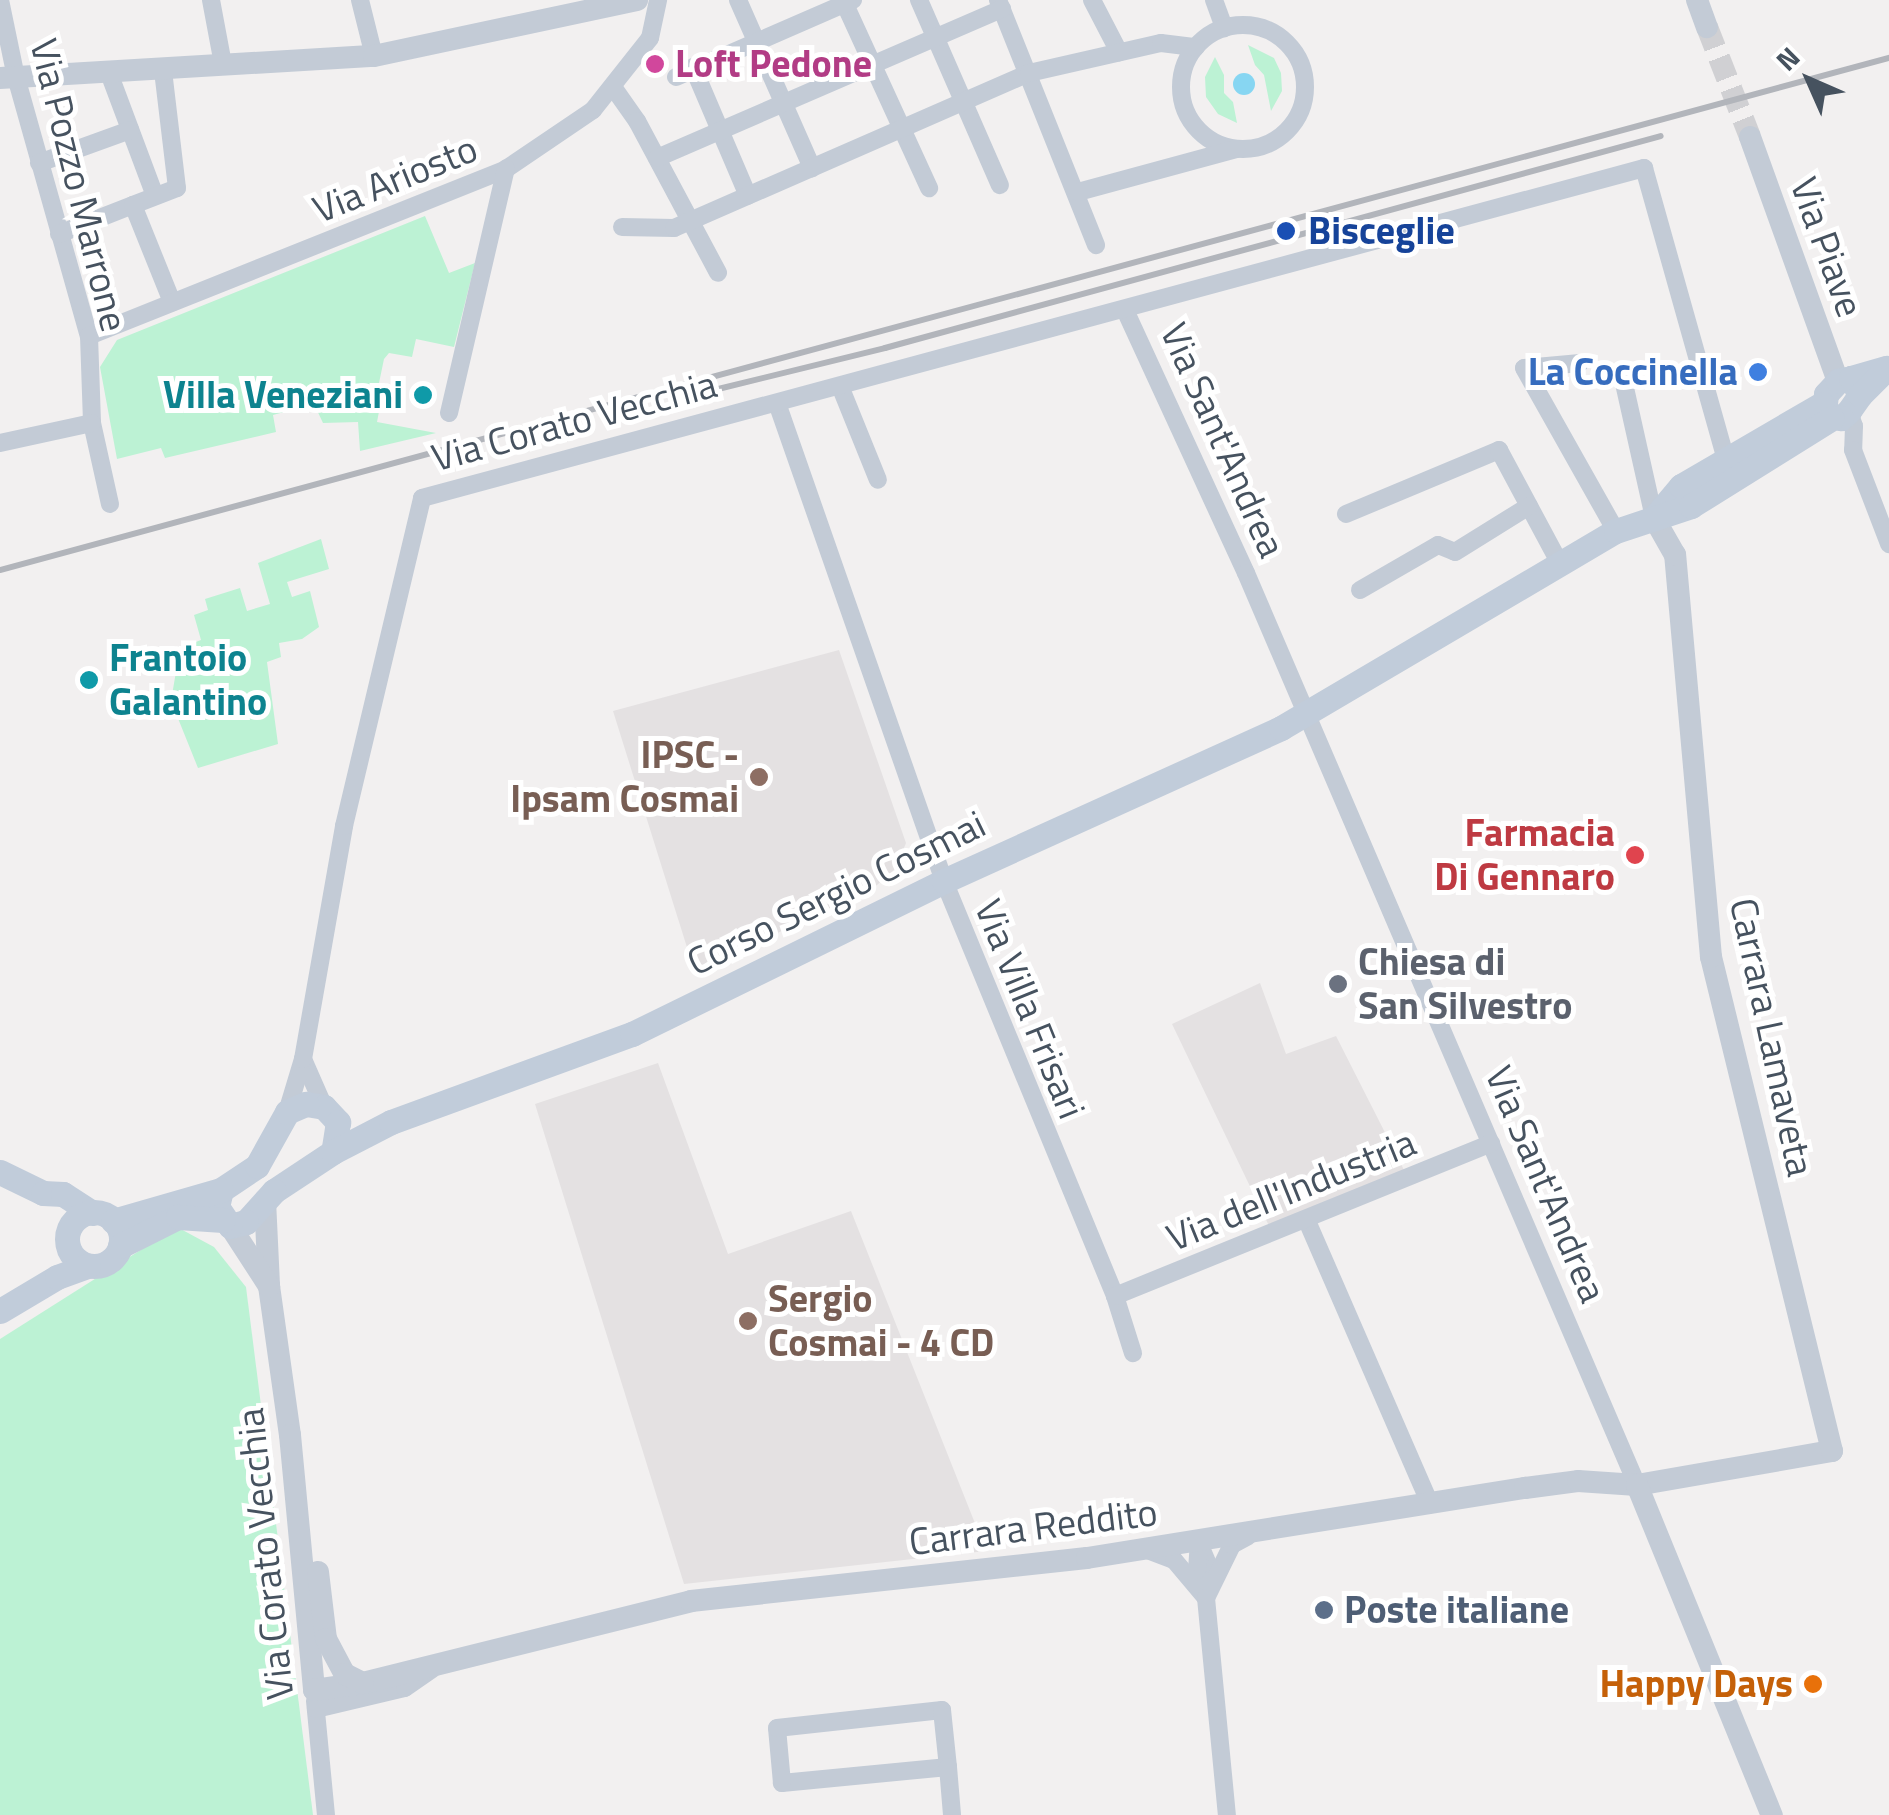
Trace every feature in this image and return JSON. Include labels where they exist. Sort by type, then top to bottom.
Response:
[{"type":"main road","points":[[1654,518],[1681,486],[1842,398],[1888,368]]},
{"type":"main road","name":"Corso Sergio Cosmai","points":[[226,1223],[246,1222],[265,1200],[333,1152],[391,1122],[632,1034],[944,882],[1306,713],[1616,532],[1691,506],[1842,398]]},
{"type":"main road","name":"Corso Sergio Cosmai","points":[[287,1112],[306,1104],[391,1122]]},
{"type":"main road","points":[[328,1110],[340,1130],[333,1152]]},
{"type":"main road","points":[[0,1311],[57,1278],[75,1250],[77,1219],[103,1217],[221,1190],[257,1166],[287,1112]]},
{"type":"main road","points":[[0,1172],[43,1192],[62,1194],[120,1230],[120,1246],[112,1260],[75,1250],[43,1192]]},
{"type":"main road","points":[[221,1190],[217,1207],[226,1223]]},
{"type":"main road","points":[[120,1246],[178,1216],[226,1223]]},
{"type":"street","name":"Via Pozzo Marrone","points":[[0,0],[8,78],[40,163],[89,336],[92,423],[110,504]]},
{"type":"street","points":[[211,0],[223,64]]},
{"type":"street","points":[[360,0],[374,56]]},
{"type":"street","points":[[8,78],[374,56],[578,8],[637,0]]},
{"type":"street","name":"Via Ariosto","points":[[89,336],[506,169],[593,110],[650,38],[658,0]]},
{"type":"street","points":[[738,0],[812,168]]},
{"type":"street","points":[[919,0],[1000,184]]},
{"type":"street","points":[[1092,0],[1119,52]]},
{"type":"street","points":[[1214,0],[1224,28]]},
{"type":"street","points":[[1697,0],[1707,27]]},
{"type":"street","points":[[676,77],[847,1],[873,68],[929,188]]},
{"type":"street","points":[[658,158],[937,40],[1000,5],[1096,245]]},
{"type":"street","points":[[1078,192],[1236,149],[1259,148],[1293,125],[1304,105],[1306,82],[1300,60],[1287,42],[1268,30],[1243,24],[1224,28],[1196,47],[1181,82],[1190,119],[1218,144],[1236,149]]},
{"type":"street","points":[[622,227],[674,228],[1028,73],[1161,43],[1196,47]]},
{"type":"street","points":[[693,67],[748,196]]},
{"type":"street","points":[[59,234],[177,188],[162,70]]},
{"type":"street","points":[[110,72],[155,196]]},
{"type":"street","points":[[613,86],[658,158],[718,273]]},
{"type":"street","points":[[40,163],[130,130]]},
{"type":"street","name":"Via Piave","points":[[1750,137],[1842,398]]},
{"type":"street","name":"Via Corato Vecchia","points":[[287,1112],[303,1058],[344,826],[422,498],[1644,168],[1726,459]]},
{"type":"street","points":[[449,413],[506,169]]},
{"type":"street","points":[[133,205],[172,302]]},
{"type":"street","name":"Via Sant'Andrea","points":[[1126,310],[1306,713],[1637,1484],[1772,1815]]},
{"type":"street","points":[[1580,364],[1524,368],[1616,532]]},
{"type":"street","points":[[1621,370],[1654,518]]},
{"type":"street","points":[[840,386],[878,480]]},
{"type":"street","points":[[1842,398],[1854,426],[1853,450],[1889,544]]},
{"type":"street","name":"Via Villa Frisari","points":[[777,403],[944,882],[1116,1296],[1133,1353]]},
{"type":"street","points":[[0,443],[92,423]]},
{"type":"street","points":[[1346,514],[1498,450],[1560,564]]},
{"type":"street","points":[[1360,590],[1438,545],[1454,552],[1529,506]]},
{"type":"street","name":"Carrara Lamaveta","points":[[1654,518],[1675,555],[1711,957],[1832,1451]]},
{"type":"street","points":[[303,1058],[328,1110]]},
{"type":"street","name":"Via dell'Industria","points":[[1116,1296],[1491,1144]]},
{"type":"street","name":"Via Corato Vecchia","points":[[265,1200],[269,1286],[296,1504],[326,1815]]},
{"type":"street","points":[[1306,1221],[1430,1504]]},
{"type":"street","name":"Via Corato Vecchia","points":[[226,1223],[269,1286]]},
{"type":"street","name":"Carrara Reddito","points":[[315,1700],[362,1683],[691,1601],[1199,1543],[1578,1480],[1637,1484],[1832,1451]]},
{"type":"street","points":[[296,1504],[313,1536],[326,1639],[345,1674],[362,1683]]},
{"type":"street","points":[[1206,1598],[1232,1545],[1250,1534]]},
{"type":"street","points":[[1199,1543],[1210,1569],[1206,1598],[1227,1815]]},
{"type":"street","points":[[1144,1549],[1174,1560],[1206,1598]]},
{"type":"street","name":"Carrara Reddito","points":[[315,1700],[405,1688],[440,1663]]},
{"type":"street","points":[[948,1768],[782,1783],[777,1728],[942,1710],[948,1768],[952,1815]]},
{"type":"shaded area","name":"IPSC - Ipsam Cosmai","points":[[839,650],[906,843],[896,868],[877,885],[695,973],[613,711]]},
{"type":"shaded area","points":[[1260,983],[1286,1054],[1336,1036],[1404,1170],[1270,1228],[1172,1024]]},
{"type":"shaded area","name":"Sergio Cosmai - 4 CD","points":[[658,1063],[728,1254],[851,1211],[986,1551],[684,1584],[535,1104]]},
{"type":"green space","points":[[1248,45],[1274,58],[1281,73],[1282,91],[1271,111],[1264,75],[1255,65]]},
{"type":"green space","points":[[1215,57],[1237,123],[1218,114],[1206,97],[1205,77]]},
{"type":"green space","points":[[425,216],[449,273],[475,263],[454,347],[416,339],[412,357],[389,353],[384,359],[379,383],[404,388],[401,405],[381,401],[377,422],[436,433],[360,451],[358,422],[323,423],[314,404],[273,415],[276,432],[165,458],[161,448],[117,459],[100,367],[117,340]]},
{"type":"green space","points":[[321,539],[329,569],[287,582],[292,597],[310,591],[319,627],[302,639],[279,643],[281,657],[267,662],[278,744],[198,768],[171,701],[180,648],[201,640],[194,615],[208,610],[205,599],[240,588],[247,611],[270,604],[258,563]]},
{"type":"green space","points":[[177,1227],[214,1247],[246,1287],[313,1815],[0,1815],[0,1339]]},
{"type":"water","points":[[1240,73],[1248,73],[1255,84],[1248,95],[1240,95],[1233,88],[1233,80]]},
{"type":"tunnel","points":[[1707,27],[1750,137]]},
{"type":"railway","points":[[0,570],[1889,58]]},
{"type":"railway","points":[[710,391],[885,348],[1661,136]]},
{"type":"place","name":"Loft Pedone","points":[[655,64]]},
{"type":"place","name":"Bisceglie","points":[[1286,231]]},
{"type":"place","name":"La Coccinella","points":[[1758,372]]},
{"type":"place","name":"Villa Veneziani","points":[[423,395]]},
{"type":"place","name":"Frantoio Galantino","points":[[89,680]]},
{"type":"place","name":"IPSC - Ipsam Cosmai","points":[[759,777]]},
{"type":"place","name":"Farmacia Di Gennaro","points":[[1635,855]]},
{"type":"place","name":"Chiesa di San Silvestro","points":[[1338,984]]},
{"type":"place","name":"Sergio Cosmai - 4 CD","points":[[748,1321]]},
{"type":"place","name":"Poste italiane","points":[[1324,1610]]},
{"type":"place","name":"Happy Days","points":[[1813,1684]]}]
